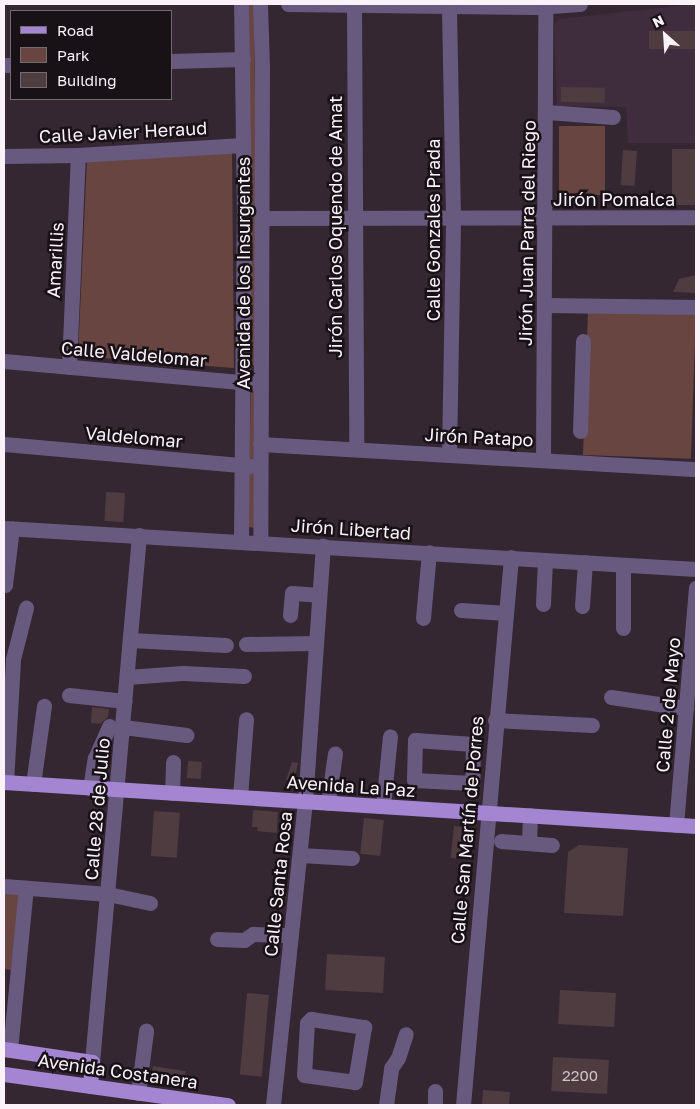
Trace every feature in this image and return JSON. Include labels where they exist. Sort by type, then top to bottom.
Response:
[{"type":"main road","name":"Avenida La Paz","points":[[5,782],[696,826]]},
{"type":"main road","name":"Avenida Costanera","points":[[7,1049],[92,1062]]},
{"type":"main road","name":"Calle 28 de Julio","points":[[90,1086],[92,1062]]},
{"type":"main road","name":"Avenida Costanera","points":[[4,1074],[228,1105]]},
{"type":"street","name":"Avenida de los Insurgentes","points":[[241,4],[243,145],[241,541]]},
{"type":"street","name":"Avenida de los Insurgentes","points":[[260,4],[262,218],[260,542]]},
{"type":"street","points":[[288,4],[545,7],[580,4]]},
{"type":"street","name":"Jirón Carlos Oquendo de Amat","points":[[354,4],[352,218],[356,449]]},
{"type":"street","name":"Calle Gonzales Prada","points":[[448,454],[453,218],[450,5]]},
{"type":"street","name":"Jirón Juan Parra del Riego","points":[[543,460],[547,112],[545,7]]},
{"type":"street","points":[[172,61],[242,59]]},
{"type":"street","points":[[547,112],[613,117]]},
{"type":"street","name":"Calle Javier Heraud","points":[[4,156],[78,155],[243,145]]},
{"type":"street","name":"Amarillis","points":[[69,367],[78,155]]},
{"type":"street","name":"Jirón Pomalca","points":[[262,218],[696,217]]},
{"type":"street","points":[[545,305],[696,306]]},
{"type":"street","points":[[580,431],[583,341]]},
{"type":"street","name":"Calle Valdelomar","points":[[4,362],[261,384]]},
{"type":"street","name":"Valdelomar","points":[[4,444],[260,467]]},
{"type":"street","name":"Jirón Patapo","points":[[260,444],[696,469]]},
{"type":"street","points":[[5,585],[8,528]]},
{"type":"street","name":"Jirón Libertad","points":[[8,528],[139,534],[696,569]]},
{"type":"street","name":"Calle 28 de Julio","points":[[92,1062],[117,790],[116,727],[125,701],[139,534]]},
{"type":"street","name":"Calle Santa Rosa","points":[[273,1105],[305,802],[323,546]]},
{"type":"street","points":[[423,618],[429,552]]},
{"type":"street","name":"Calle San Martín de Porres","points":[[463,1105],[486,813],[511,557]]},
{"type":"street","points":[[543,604],[545,560]]},
{"type":"street","points":[[582,606],[585,562]]},
{"type":"street","points":[[623,565],[624,628]]},
{"type":"street","name":"Calle 2 de Mayo","points":[[676,825],[686,708],[692,683],[696,588]]},
{"type":"street","points":[[290,615],[292,593],[320,595]]},
{"type":"street","points":[[5,782],[13,659],[26,608]]},
{"type":"street","points":[[461,610],[506,613]]},
{"type":"street","points":[[130,640],[226,644]]},
{"type":"street","points":[[246,644],[316,642]]},
{"type":"street","points":[[127,677],[183,673],[244,676]]},
{"type":"street","points":[[69,695],[125,701]]},
{"type":"street","points":[[611,697],[686,708]]},
{"type":"street","points":[[33,784],[44,706]]},
{"type":"street","points":[[240,797],[246,720]]},
{"type":"street","points":[[496,720],[592,725]]},
{"type":"street","points":[[90,788],[95,758],[116,727],[186,734]]},
{"type":"street","points":[[383,806],[390,736]]},
{"type":"street","points":[[416,740],[473,744],[473,770],[471,783],[414,780],[414,743],[416,740]]},
{"type":"street","points":[[328,803],[335,753]]},
{"type":"street","points":[[172,793],[173,762]]},
{"type":"street","points":[[473,770],[490,775]]},
{"type":"street","points":[[529,843],[530,815]]},
{"type":"street","points":[[501,841],[552,845]]},
{"type":"street","points":[[300,855],[352,858]]},
{"type":"street","points":[[4,886],[108,894],[150,903]]},
{"type":"street","points":[[7,1049],[26,888]]},
{"type":"street","points":[[217,939],[244,940],[253,934],[291,935]]},
{"type":"street","points":[[311,1019],[362,1024],[365,1029],[354,1083],[305,1075],[305,1049],[307,1023],[311,1019]]},
{"type":"street","points":[[138,1093],[146,1031]]},
{"type":"street","points":[[386,1105],[391,1068],[398,1058],[406,1034]]},
{"type":"street","points":[[280,1045],[305,1049]]},
{"type":"shaded area","points":[[696,4],[696,143],[628,143],[626,107],[557,106],[554,25],[560,19]]},
{"type":"green space","points":[[242,4],[254,4],[258,365],[249,365]]},
{"type":"green space","points":[[559,126],[605,126],[605,195],[559,195]]},
{"type":"green space","points":[[232,153],[234,368],[78,356],[87,159]]},
{"type":"green space","points":[[588,311],[696,315],[691,459],[583,455]]},
{"type":"green space","points":[[251,385],[257,387],[255,528],[248,527]]},
{"type":"green space","points":[[4,889],[21,891],[11,970],[4,969]]},
{"type":"building","points":[[649,31],[696,31],[696,49],[649,49]]},
{"type":"building","points":[[561,87],[605,88],[605,103],[561,102]]},
{"type":"building","points":[[672,149],[695,149],[695,205],[672,205]]},
{"type":"building","points":[[623,150],[637,151],[635,186],[621,185]]},
{"type":"building","points":[[696,275],[696,293],[673,292],[679,279]]},
{"type":"building","points":[[106,492],[125,493],[123,522],[104,521]]},
{"type":"building","points":[[92,707],[109,709],[108,717],[100,724],[91,723]]},
{"type":"building","points":[[188,761],[202,762],[201,779],[187,778]]},
{"type":"building","points":[[292,762],[298,763],[294,781],[286,780]]},
{"type":"building","points":[[253,810],[278,812],[277,833],[257,831],[258,827],[252,827]]},
{"type":"building","points":[[154,811],[180,813],[177,858],[151,856]]},
{"type":"building","points":[[364,818],[384,820],[380,856],[360,854]]},
{"type":"building","points":[[454,826],[463,827],[460,859],[451,858]]},
{"type":"building","points":[[579,845],[628,848],[623,916],[564,913],[568,852]]},
{"type":"building","points":[[327,954],[385,957],[383,993],[325,990]]},
{"type":"building","points":[[560,990],[616,993],[614,1027],[558,1024]]},
{"type":"building","points":[[247,993],[269,995],[262,1077],[240,1075]]},
{"type":"building","points":[[553,1057],[609,1060],[607,1094],[551,1091]]},
{"type":"building","points":[[153,1066],[186,1071],[184,1081],[151,1076]]},
{"type":"building","points":[[483,1090],[510,1092],[509,1105],[482,1105]]}]
